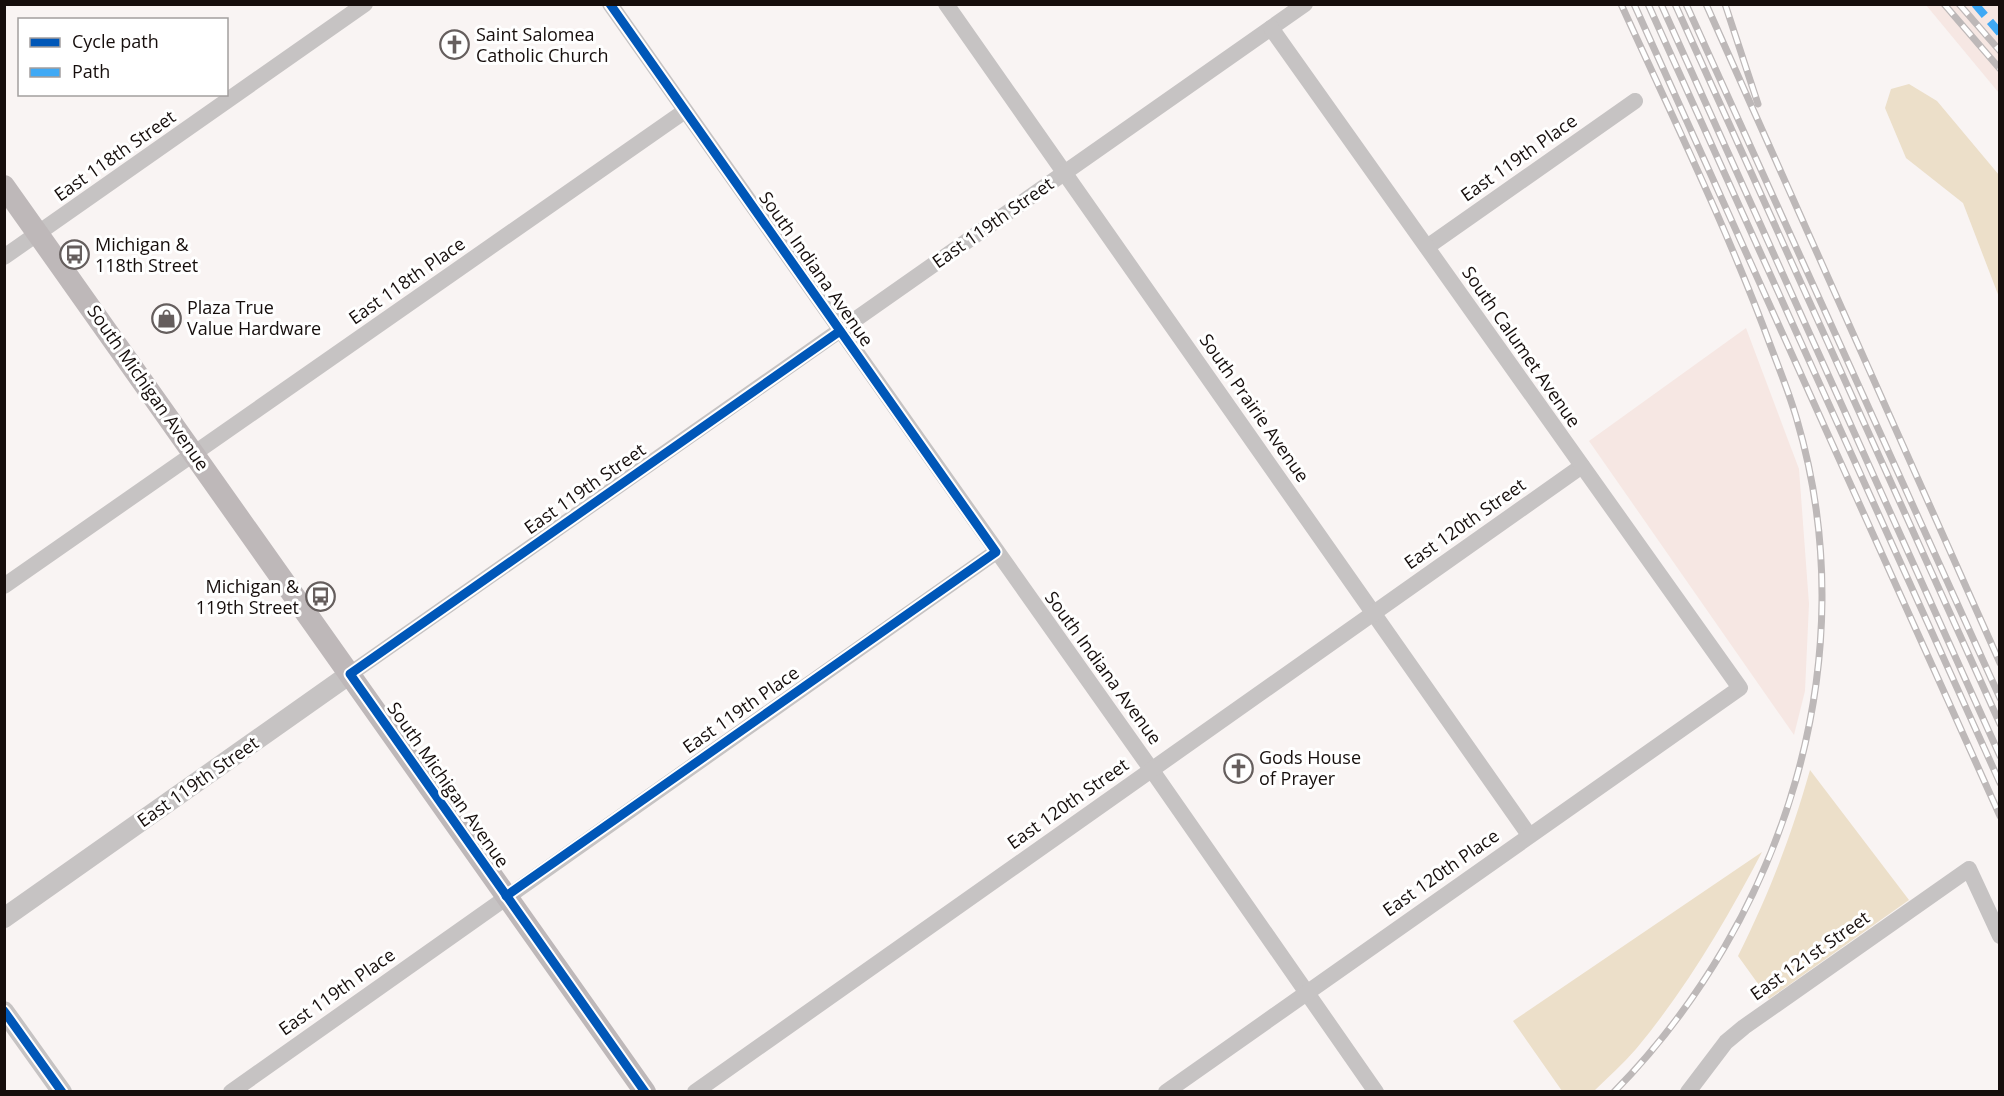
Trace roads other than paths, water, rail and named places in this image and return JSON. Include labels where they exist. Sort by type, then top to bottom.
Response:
[{"type":"main road","name":"South Michigan Avenue","points":[[4,186],[645,1092]]},
{"type":"street","name":"East 118th Street","points":[[4,256],[365,4]]},
{"type":"street","name":"South Indiana Avenue","points":[[610,4],[996,552],[1152,769],[1376,1092]]},
{"type":"street","name":"South Prairie Avenue","points":[[946,4],[1529,835]]},
{"type":"street","name":"East 119th Street","points":[[4,918],[1305,4]]},
{"type":"street","name":"South Calumet Avenue","points":[[1271,28],[1740,688]]},
{"type":"street","name":"East 119th Place","points":[[1427,247],[1635,101]]},
{"type":"street","name":"East 118th Place","points":[[4,586],[685,111]]},
{"type":"street","name":"East 120th Street","points":[[695,1092],[1582,466]]},
{"type":"street","name":"East 119th Place","points":[[231,1092],[996,552]]},
{"type":"street","name":"East 120th Place","points":[[1166,1092],[1306,991],[1740,688]]},
{"type":"street","name":"East 121st Street","points":[[1688,1092],[1726,1042],[1744,1027],[1969,869],[2000,936]]},
{"type":"street","points":[[4,1011],[62,1092]]},
{"type":"railway","points":[[1614,1092],[1674,1023],[1725,947],[1766,866],[1796,780],[1815,691],[1822,601],[1816,510],[1791,401],[1718,217],[1621,4]]},
{"type":"railway","points":[[1634,4],[2000,816]]},
{"type":"railway","points":[[1648,4],[2000,783]]},
{"type":"railway","points":[[1661,4],[2000,756]]},
{"type":"railway","points":[[1675,4],[2000,724]]},
{"type":"railway","points":[[1686,4],[2000,698]]},
{"type":"railway","points":[[1706,4],[2000,663]]},
{"type":"railway","points":[[1725,4],[1758,104]]},
{"type":"railway","points":[[1944,4],[2000,69]]},
{"type":"railway","points":[[1959,4],[2000,51]]},
{"type":"place","name":"Saint Salomea Catholic Church","points":[[455,45]]},
{"type":"place","name":"Michigan & 118th Street","points":[[74,255]]},
{"type":"place","name":"Plaza True Value Hardware","points":[[166,318]]},
{"type":"place","name":"Michigan & 119th Street","points":[[320,597]]},
{"type":"place","name":"Gods House of Prayer","points":[[1238,768]]}]
